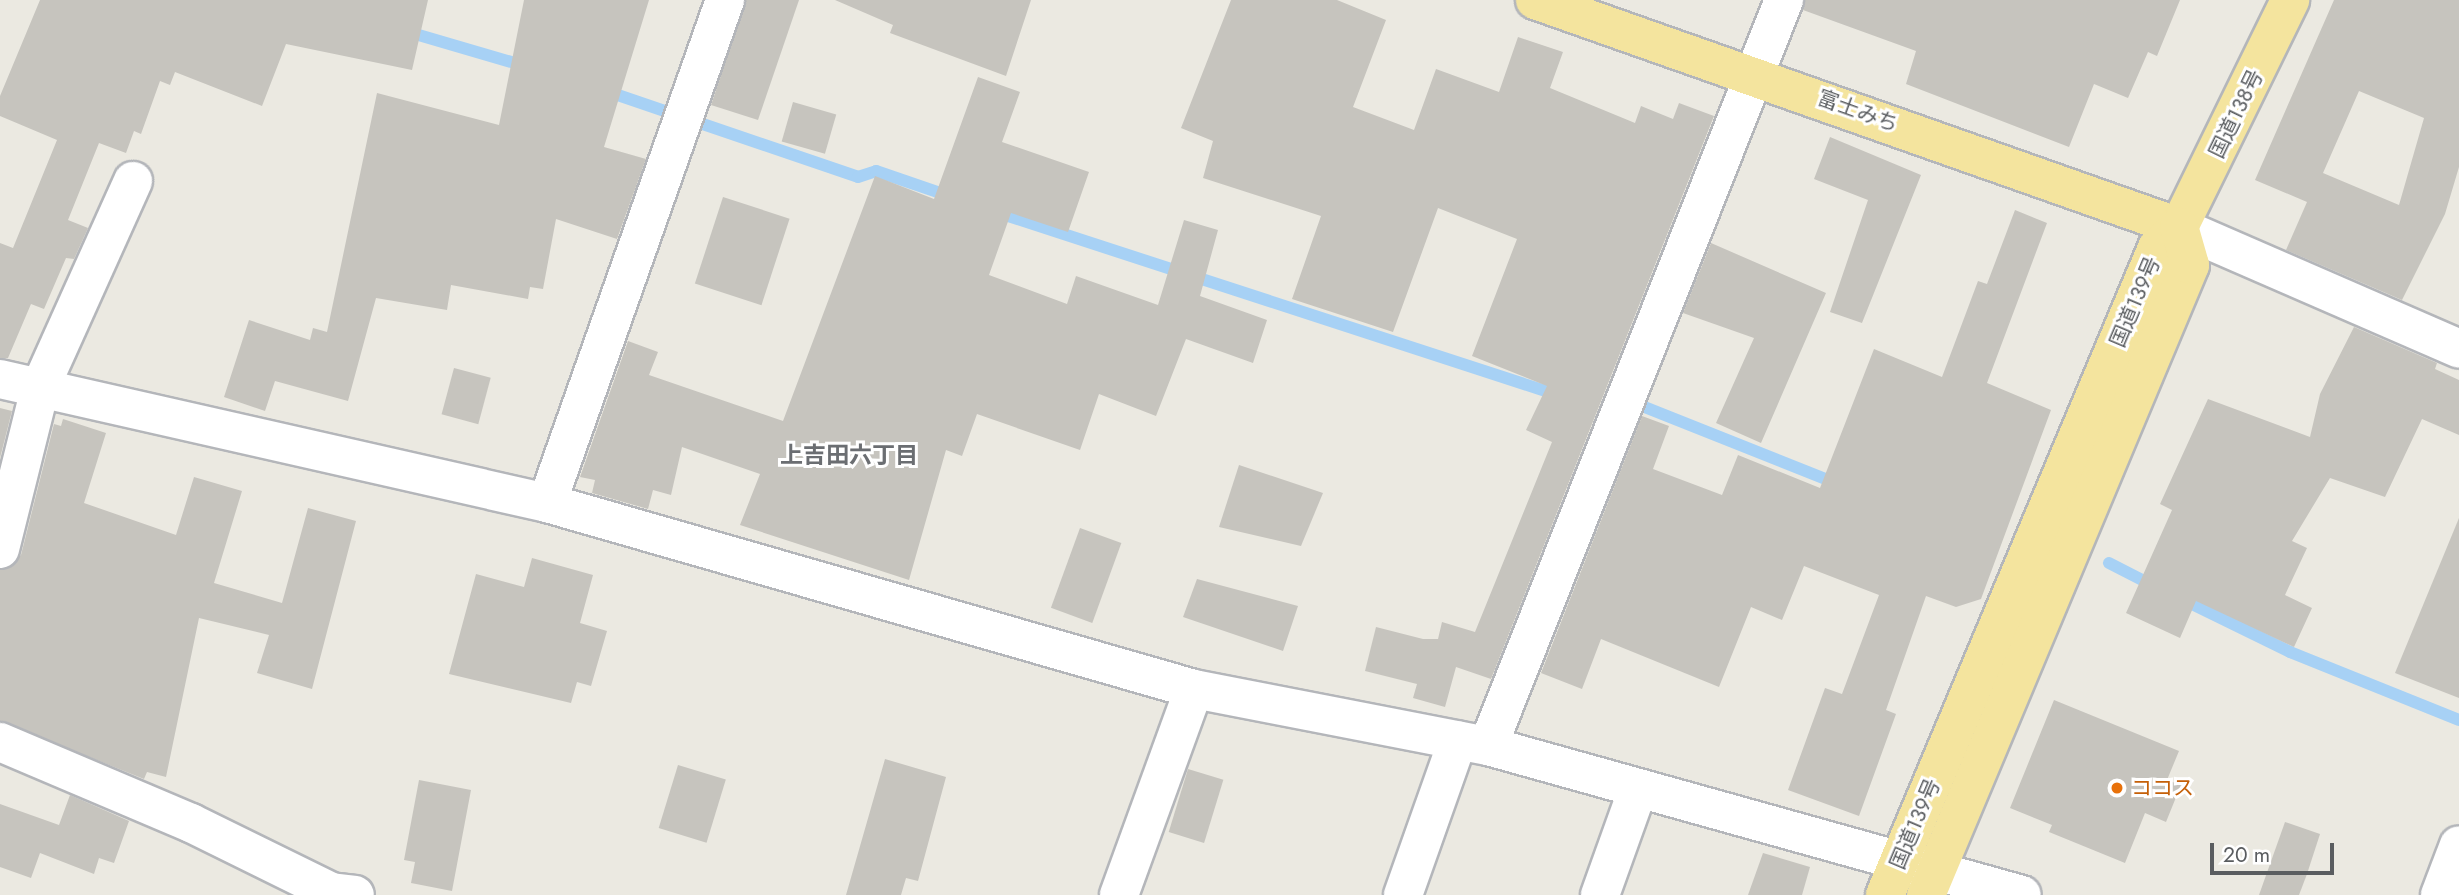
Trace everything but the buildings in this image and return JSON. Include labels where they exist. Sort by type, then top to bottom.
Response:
[{"type":"highway","name":"富士みち","points":[[1535,0],[1755,74],[2179,227]]},
{"type":"highway","name":"国道138号","points":[[2179,227],[2290,0]]},
{"type":"highway","name":"国道139号","points":[[1885,895],[2157,248],[2179,227],[2190,265],[1930,885]]},
{"type":"street","points":[[547,503],[725,0]]},
{"type":"street","points":[[1403,895],[1473,743],[1784,0]]},
{"type":"street","points":[[0,549],[40,388],[133,181]]},
{"type":"street","points":[[2179,227],[2459,349]]},
{"type":"street","points":[[0,379],[547,503],[1194,689],[1473,743],[1900,860],[1930,885],[2022,895]]},
{"type":"street","points":[[1119,895],[1194,689]]},
{"type":"street","points":[[0,743],[191,823],[331,892],[355,895]]},
{"type":"street","points":[[1600,895],[1638,789]]},
{"type":"street","points":[[2440,895],[2459,845]]},
{"type":"waterway","points":[[405,31],[525,66]]},
{"type":"waterway","points":[[606,91],[858,177],[876,171],[952,197]]},
{"type":"waterway","points":[[996,212],[1561,396]]},
{"type":"waterway","points":[[1627,410],[1642,406],[1838,484]]},
{"type":"waterway","points":[[2109,563],[2154,586]]},
{"type":"waterway","points":[[2180,598],[2290,652],[2459,720]]},
{"type":"place","name":"ココス","points":[[2117,788]]},
{"type":"district","name":"上吉田六丁目","points":[[849,455]]}]
